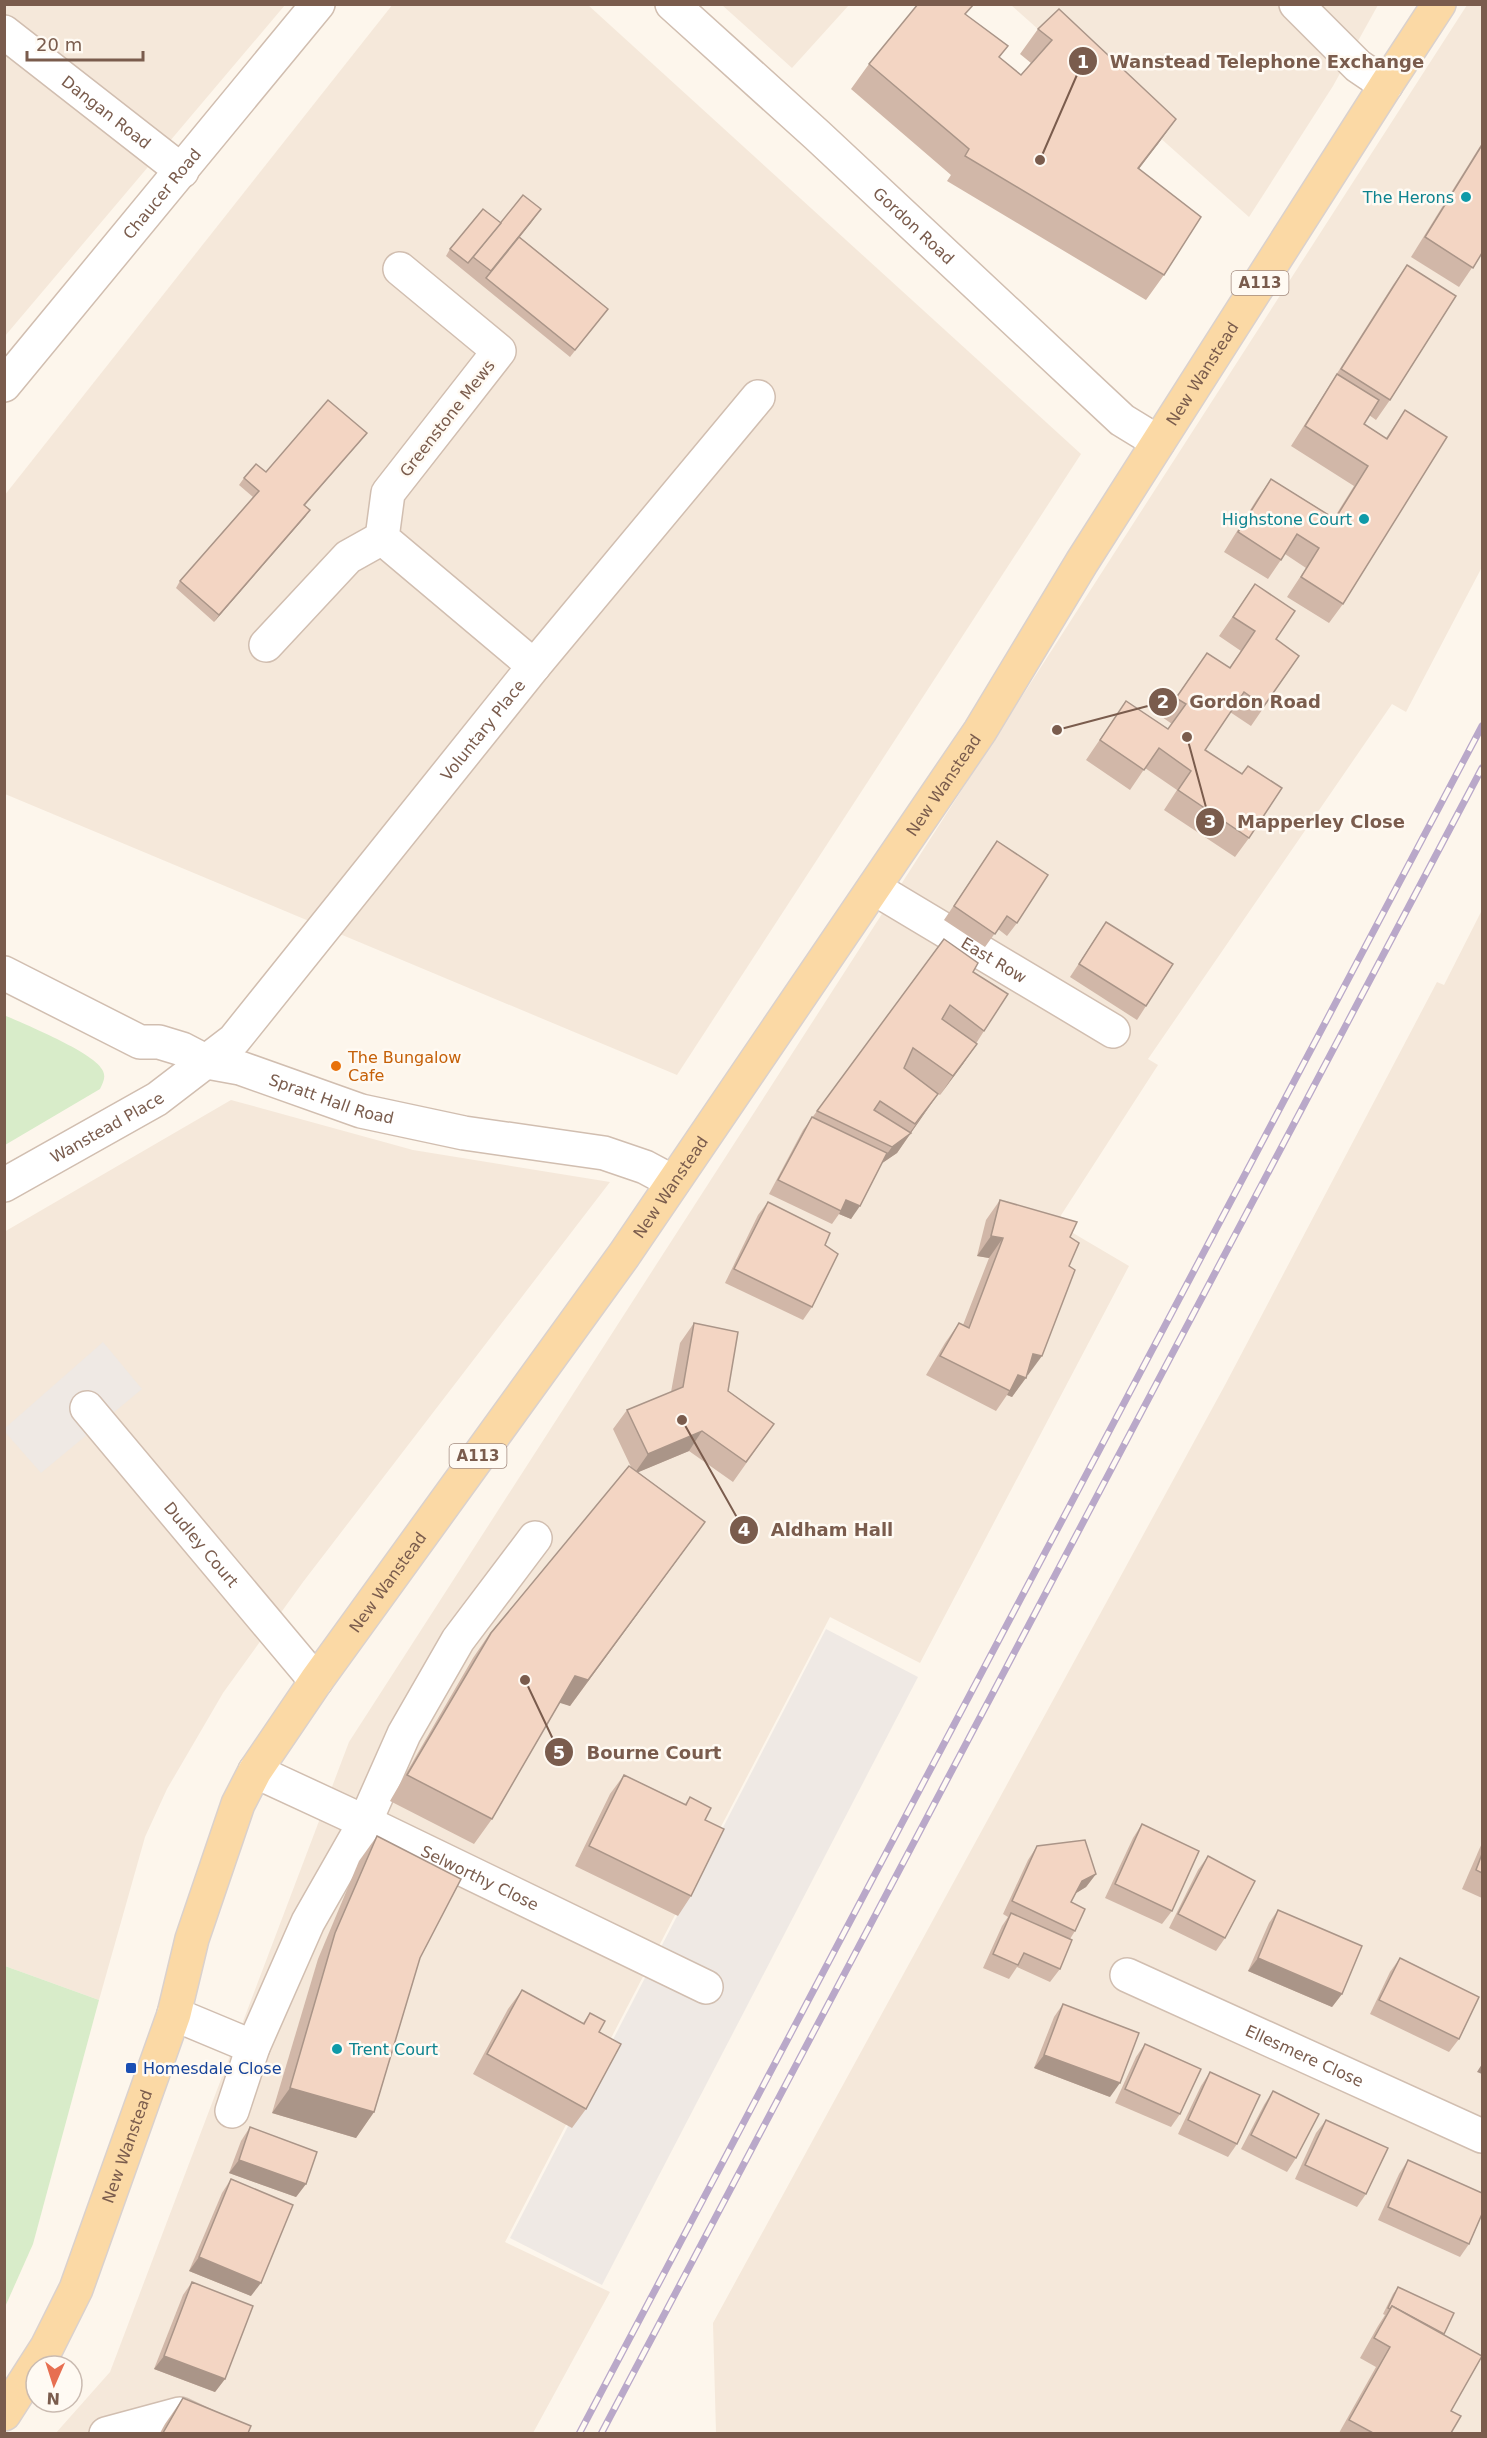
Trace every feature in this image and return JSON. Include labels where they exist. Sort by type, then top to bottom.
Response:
[{"type":"main road","name":"New Wanstead","points":[[4,2414],[47,2347],[76,2289],[174,2014],[192,1938],[238,1804],[255,1770],[316,1681],[617,1264],[981,731],[1082,562],[1440,4]]},
{"type":"street","name":"Chaucer Road","points":[[4,385],[318,4]]},
{"type":"street","name":"Gordon Road","points":[[672,4],[826,143],[1122,420],[1158,442]]},
{"type":"street","points":[[1296,4],[1358,66],[1386,85]]},
{"type":"street","name":"Dangan Road","points":[[4,32],[182,171]]},
{"type":"street","name":"Greenstone Mews","points":[[382,538],[388,493],[499,351],[400,269]]},
{"type":"street","name":"Voluntary Place","points":[[207,1062],[234,1040],[534,666],[758,397]]},
{"type":"street","points":[[267,645],[348,557],[382,538],[534,666]]},
{"type":"street","name":"East Row","points":[[874,888],[1113,1031]]},
{"type":"street","name":"Spratt Hall Road","points":[[4,973],[140,1042],[159,1042],[182,1049],[207,1062],[240,1068],[361,1111],[464,1132],[604,1153],[645,1167],[672,1182]]},
{"type":"street","name":"Wanstead Place","points":[[4,1185],[157,1099],[207,1062]]},
{"type":"street","name":"Dudley Court","points":[[87,1408],[316,1681]]},
{"type":"street","points":[[232,2111],[253,2047],[308,1922],[365,1822],[404,1734],[458,1640],[536,1538]]},
{"type":"street","name":"Selworthy Close","points":[[255,1770],[706,1987]]},
{"type":"street","name":"Ellesmere Close","points":[[1127,1975],[1482,2136]]},
{"type":"street","points":[[174,2014],[253,2047]]},
{"type":"street","points":[[106,2433],[180,2414],[222,2433]]},
{"type":"shaded area","points":[[393,4],[588,5],[1081,454],[677,1075],[5,794],[4,496]]},
{"type":"shaded area","points":[[5,5],[285,5],[5,336]]},
{"type":"shaded area","points":[[722,5],[849,5],[792,68]]},
{"type":"shaded area","points":[[1011,5],[1378,5],[1333,86],[1249,217]]},
{"type":"shaded area","points":[[1467,5],[1482,5],[1482,567],[1406,712],[1392,704],[1148,1059],[1158,1065],[1056,1223],[1129,1266],[920,1663],[830,1617],[505,2242],[610,2292],[533,2433],[55,2434],[73,2414],[84,2414],[84,2401],[110,2372],[349,1742]]},
{"type":"shaded area","points":[[1482,910],[1482,2433],[716,2433],[713,2323],[1225,1385],[1437,982],[1444,985]]},
{"type":"shaded area","points":[[231,1100],[413,1150],[610,1182],[303,1582],[223,1693],[167,1789],[145,1837],[99,2000],[5,1966],[4,1232]]},
{"type":"shaded area","points":[[103,1342],[142,1389],[41,1473],[4,1429]]},
{"type":"shaded area","points":[[826,1629],[918,1677],[602,2285],[510,2238]]},
{"type":"green space","points":[[4,1015],[74,1048],[98,1064],[104,1076],[100,1089],[5,1145]]},
{"type":"green space","points":[[5,1966],[99,2000],[33,2244],[5,2307]]},
{"type":"building","points":[[918,4],[974,4],[965,14],[1008,46],[999,57],[1021,75],[1052,40],[1038,29],[1059,9],[1176,119],[1138,168],[1201,217],[1164,275],[965,156],[969,149],[869,64]]},
{"type":"building","name":"The Herons","points":[[1482,145],[1482,253],[1473,268],[1425,237]]},
{"type":"building","points":[[523,195],[541,209],[491,271],[473,257]]},
{"type":"building","points":[[483,209],[501,223],[468,263],[450,249]]},
{"type":"building","points":[[519,237],[608,309],[575,350],[486,278]]},
{"type":"building","points":[[1407,265],[1456,296],[1390,400],[1341,369]]},
{"type":"building","name":"Highstone Court","points":[[1337,374],[1379,400],[1364,424],[1387,439],[1405,410],[1447,437],[1343,604],[1301,577],[1319,548],[1297,534],[1281,560],[1238,532],[1271,479],[1335,519],[1368,466],[1305,426]]},
{"type":"building","points":[[328,400],[367,433],[304,505],[310,510],[219,615],[180,581],[259,491],[244,478],[256,464],[266,472]]},
{"type":"building","points":[[1255,584],[1295,611],[1276,639],[1299,656],[1264,706],[1244,692],[1205,750],[1242,774],[1248,766],[1282,788],[1249,838],[1178,790],[1191,771],[1159,748],[1144,770],[1100,740],[1126,701],[1168,729],[1186,704],[1176,698],[1207,653],[1230,668],[1255,631],[1233,617]]},
{"type":"building","points":[[997,841],[1048,875],[1017,923],[1007,916],[995,934],[954,906]]},
{"type":"building","points":[[1106,922],[1173,964],[1146,1006],[1079,964]]},
{"type":"building","points":[[944,939],[978,963],[973,972],[1008,994],[984,1031],[950,1005],[942,1019],[977,1044],[953,1076],[913,1048],[904,1068],[938,1094],[915,1124],[880,1101],[874,1110],[911,1133],[892,1147],[817,1111]]},
{"type":"building","points":[[812,1117],[887,1153],[860,1206],[846,1200],[841,1211],[778,1180]]},
{"type":"building","points":[[1000,1200],[1077,1222],[1070,1237],[1079,1243],[1069,1266],[1075,1270],[1042,1356],[1033,1354],[1026,1378],[1018,1375],[1010,1391],[940,1356],[959,1323],[969,1328],[1003,1238],[991,1236]]},
{"type":"building","points":[[768,1202],[830,1233],[825,1245],[838,1254],[812,1307],[734,1269]]},
{"type":"building","points":[[694,1323],[738,1332],[728,1391],[774,1424],[746,1462],[702,1431],[648,1454],[627,1410],[683,1387]]},
{"type":"building","points":[[629,1466],[705,1522],[588,1680],[575,1676],[492,1819],[407,1775],[491,1633]]},
{"type":"building","points":[[624,1775],[686,1805],[690,1797],[711,1808],[705,1820],[724,1829],[691,1896],[589,1846]]},
{"type":"building","points":[[1142,1824],[1199,1851],[1172,1911],[1115,1884]]},
{"type":"building","name":"Trent Court","points":[[377,1836],[461,1879],[420,1958],[374,2112],[290,2088],[335,1933]]},
{"type":"building","points":[[1085,1840],[1096,1874],[1082,1881],[1071,1902],[1085,1909],[1075,1931],[1012,1901],[1037,1846]]},
{"type":"building","points":[[1482,1854],[1482,1873],[1476,1870]]},
{"type":"building","points":[[1208,1856],[1255,1881],[1225,1938],[1178,1914]]},
{"type":"building","points":[[1278,1910],[1362,1946],[1342,1994],[1258,1958]]},
{"type":"building","points":[[1011,1913],[1072,1940],[1060,1969],[1024,1953],[1018,1965],[993,1954]]},
{"type":"building","points":[[1400,1958],[1479,1997],[1459,2039],[1379,2000]]},
{"type":"building","points":[[522,1990],[584,2024],[590,2013],[605,2021],[599,2032],[621,2044],[586,2109],[487,2054]]},
{"type":"building","points":[[1063,2004],[1139,2033],[1120,2083],[1044,2055]]},
{"type":"building","points":[[1145,2044],[1201,2069],[1180,2114],[1125,2089]]},
{"type":"building","points":[[1210,2072],[1260,2095],[1237,2144],[1188,2120]]},
{"type":"building","points":[[1273,2091],[1319,2114],[1296,2158],[1251,2135]]},
{"type":"building","points":[[1326,2120],[1388,2148],[1366,2194],[1305,2165]]},
{"type":"building","points":[[250,2127],[317,2152],[306,2184],[239,2160]]},
{"type":"building","points":[[1408,2160],[1482,2193],[1482,2214],[1469,2244],[1388,2207]]},
{"type":"building","points":[[231,2179],[293,2205],[261,2283],[199,2257]]},
{"type":"building","points":[[192,2282],[253,2306],[225,2379],[164,2356]]},
{"type":"building","points":[[1398,2287],[1454,2313],[1444,2334],[1392,2306],[1388,2308]]},
{"type":"building","points":[[1392,2306],[1482,2356],[1451,2411],[1461,2416],[1451,2433],[1373,2433],[1349,2420],[1390,2347],[1374,2338]]},
{"type":"building","points":[[183,2398],[251,2426],[248,2433],[163,2433]]},
{"type":"railway","points":[[579,2434],[1482,726]]},
{"type":"railway","points":[[601,2434],[1482,768]]},
{"type":"place","name":"Wanstead Telephone Exchange","points":[[1040,160]]},
{"type":"place","name":"The Herons","points":[[1466,197]]},
{"type":"place","name":"Highstone Court","points":[[1364,519]]},
{"type":"place","name":"Gordon Road","points":[[1057,730]]},
{"type":"place","name":"Mapperley Close","points":[[1187,737]]},
{"type":"place","name":"The Bungalow Cafe","points":[[336,1066]]},
{"type":"place","name":"Aldham Hall","points":[[682,1420]]},
{"type":"place","name":"Bourne Court","points":[[525,1680]]},
{"type":"place","name":"Trent Court","points":[[337,2049]]},
{"type":"place","name":"Homesdale Close","points":[[131,2068]]}]
